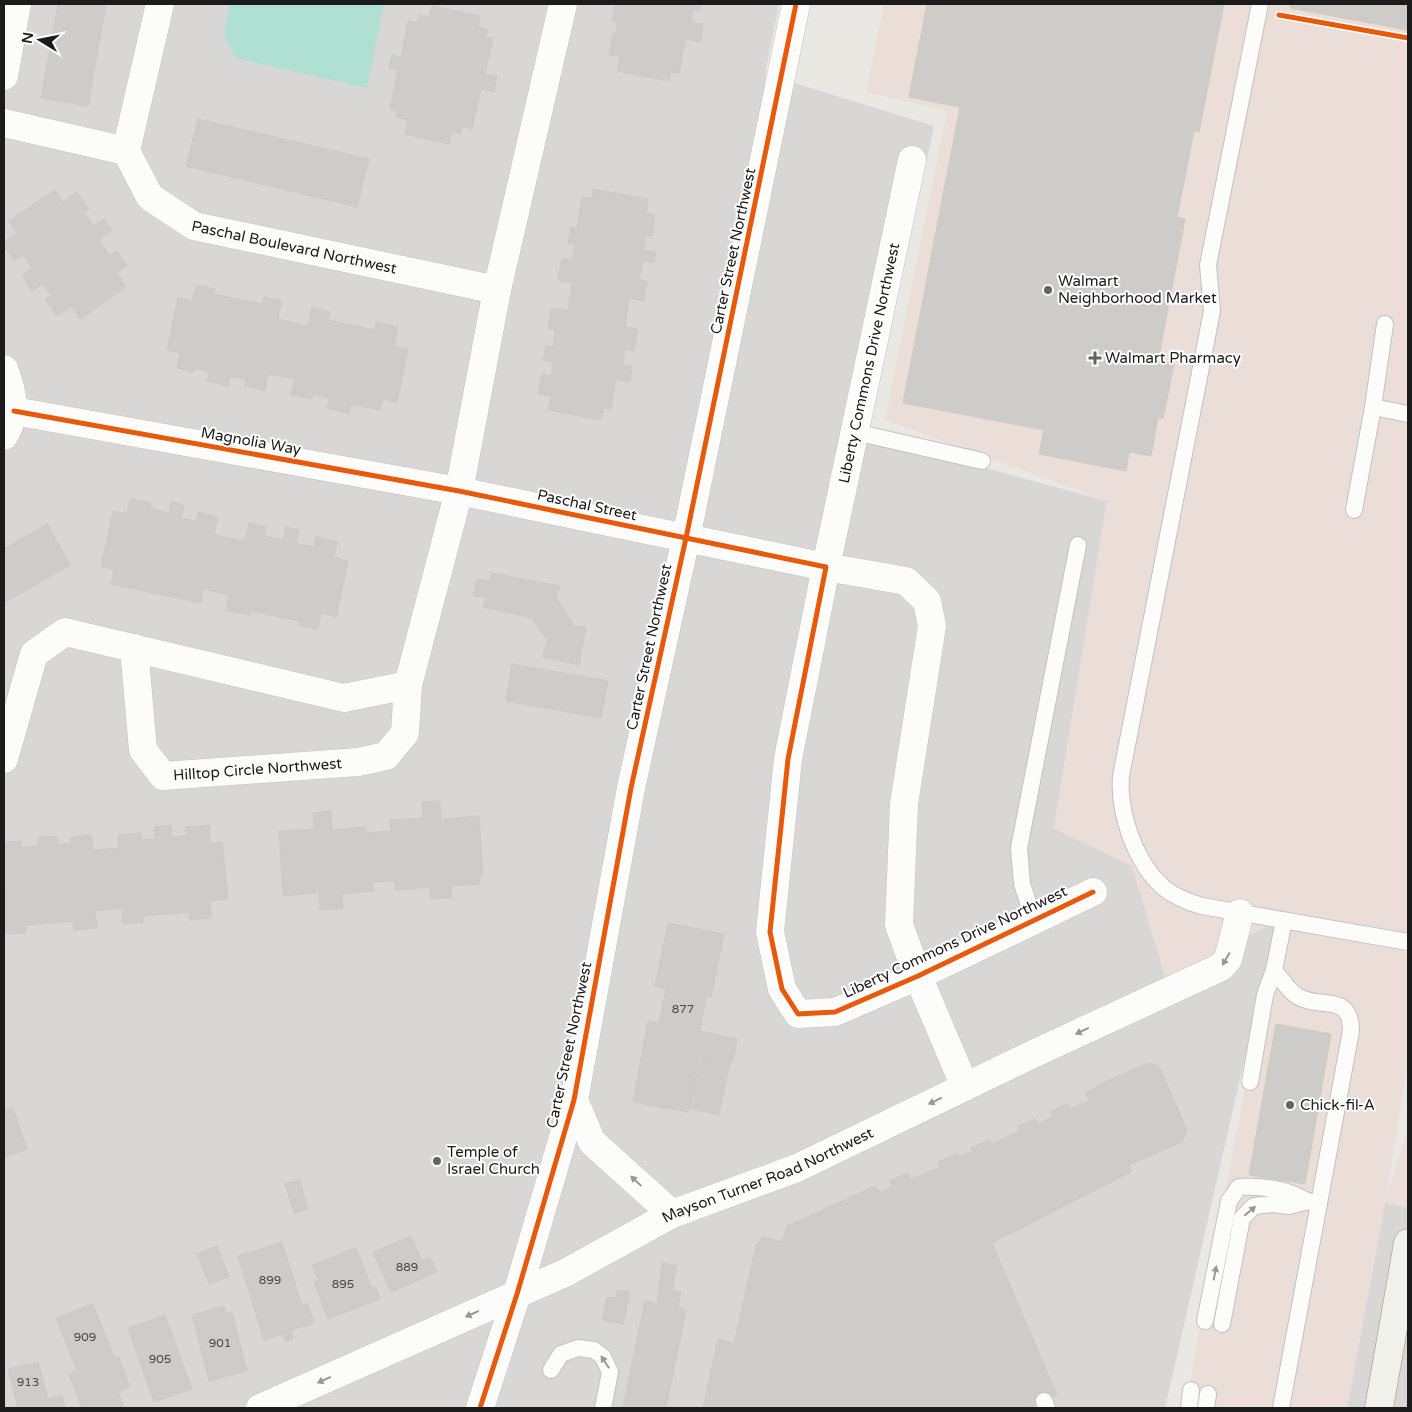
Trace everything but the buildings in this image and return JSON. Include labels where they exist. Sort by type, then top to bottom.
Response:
[{"type":"main road","points":[[1380,1408],[1408,1243]]},
{"type":"street","points":[[4,76],[17,4]]},
{"type":"street","points":[[4,123],[126,151],[160,4]]},
{"type":"street","points":[[4,758],[34,654],[65,632],[344,698],[408,685],[471,494],[497,290],[563,4]]},
{"type":"street","name":"Carter Street Northwest","points":[[480,1408],[517,1294],[574,1100],[631,788],[686,538],[796,4]]},
{"type":"street","name":"Paschal Boulevard Northwest","points":[[126,151],[150,197],[194,226],[497,290]]},
{"type":"street","name":"Liberty Commons Drive Northwest","points":[[912,160],[826,566],[787,769],[770,932],[782,989],[798,1014],[835,1012],[918,976],[1093,892]]},
{"type":"street","points":[[4,369],[12,389],[14,411],[4,436]]},
{"type":"street","name":"Magnolia Way","points":[[14,411],[471,494]]},
{"type":"street","name":"Paschal Street","points":[[471,494],[686,538]]},
{"type":"street","name":"Liberty Commons Drive Northwest","points":[[686,538],[906,581],[927,601],[932,626],[904,804],[899,925],[918,976],[965,1087]]},
{"type":"street","name":"Hilltop Circle Northwest","points":[[134,648],[143,750],[163,776],[349,762],[386,756],[405,733],[408,685]]},
{"type":"street","name":"Mayson Turner Road Northwest","points":[[260,1408],[565,1273],[672,1214],[797,1168],[1221,967],[1228,959],[1240,913]]},
{"type":"street","points":[[574,1100],[592,1142],[672,1214]]},
{"type":"lane","points":[[1260,4],[1208,265],[1212,311],[1120,790],[1125,822],[1142,859],[1163,887],[1185,901],[1240,913],[1408,942]]},
{"type":"lane","points":[[1354,510],[1373,407],[1384,324]]},
{"type":"lane","points":[[1373,407],[1408,414]]},
{"type":"lane","points":[[854,432],[982,461]]},
{"type":"lane","points":[[1034,920],[1022,884],[1019,848],[1078,545]]},
{"type":"lane","points":[[1250,1082],[1265,995],[1274,970],[1284,921]]},
{"type":"lane","points":[[1274,970],[1286,986],[1298,997],[1341,1006],[1351,1018],[1351,1031],[1312,1203],[1281,1408]]},
{"type":"lane","points":[[1205,1321],[1229,1201],[1240,1187],[1290,1193],[1312,1203]]},
{"type":"lane","points":[[1222,1324],[1242,1218],[1254,1206],[1273,1204],[1289,1206],[1312,1203]]},
{"type":"lane","points":[[551,1370],[561,1354],[578,1348],[594,1350],[603,1357],[610,1372],[604,1408]]},
{"type":"lane","points":[[1189,1408],[1191,1390]]},
{"type":"shaded area","points":[[4,4],[779,4],[765,74],[934,126],[868,436],[1107,501],[1054,828],[1132,866],[1166,979],[1276,921],[1165,1408],[4,1408]]},
{"type":"shaded area","points":[[884,4],[1408,4],[1408,1060],[1386,1198],[1408,1129],[1408,1207],[1385,1204],[1347,1408],[1185,1408],[1276,922],[1166,979],[1132,866],[1054,828],[1107,501],[885,420],[947,111],[866,92]]},
{"type":"shaded area","points":[[1385,1203],[1408,1207],[1408,1408],[1347,1408]]},
{"type":"green space","points":[[230,4],[384,4],[367,88],[235,58],[224,35]]},
{"type":"cycle path","points":[[480,1408],[517,1294],[574,1100],[631,788],[686,538],[796,4]]},
{"type":"cycle path","points":[[1279,15],[1408,38]]},
{"type":"cycle path","points":[[14,411],[459,491],[826,567],[788,759],[770,932],[782,989],[798,1014],[835,1012],[918,976],[1093,892]]},
{"type":"place","name":"Walmart Neighborhood Market","points":[[1048,290]]},
{"type":"place","name":"Walmart Pharmacy","points":[[1095,358]]},
{"type":"place","name":"Chick-fil-A","points":[[1290,1105]]},
{"type":"place","name":"Temple of Israel Church","points":[[437,1161]]}]
